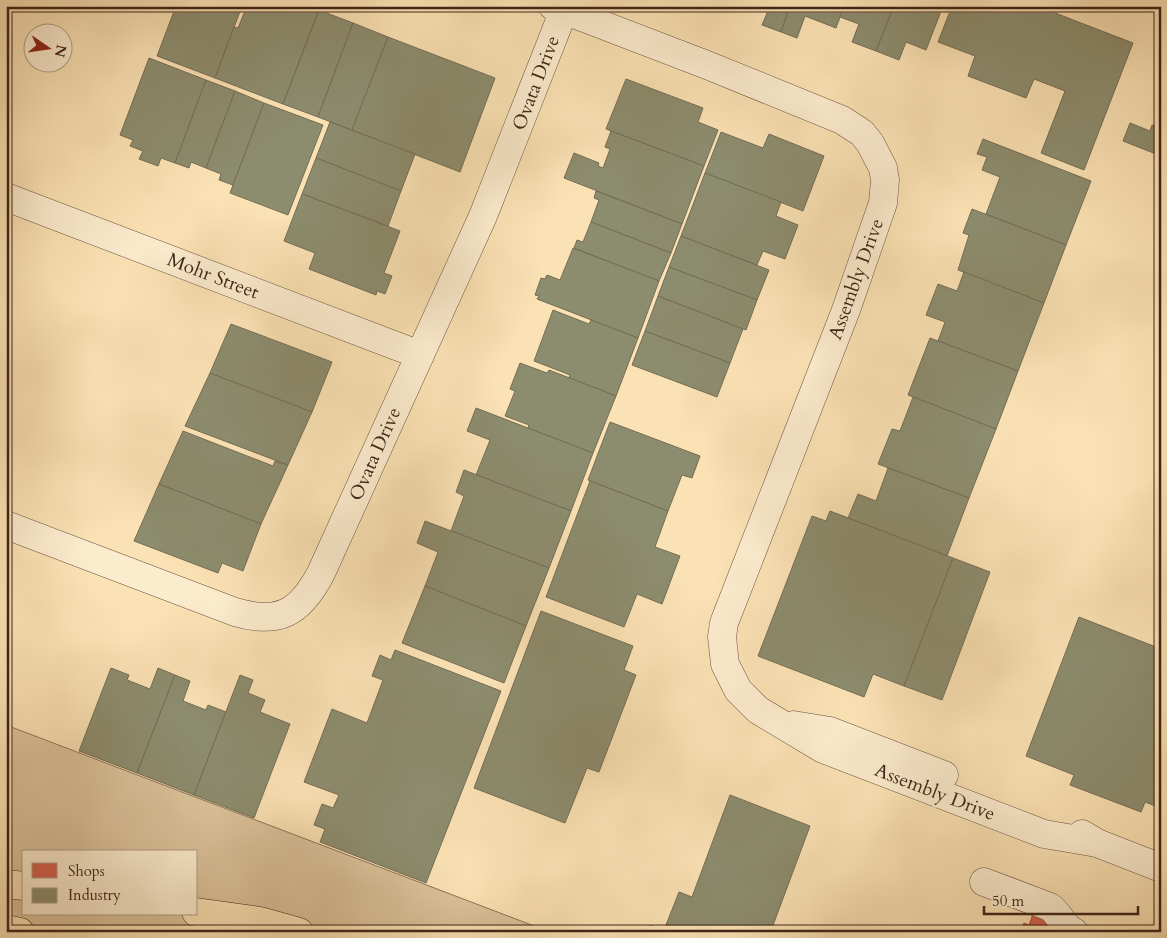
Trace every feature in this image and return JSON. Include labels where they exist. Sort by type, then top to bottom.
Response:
[{"type":"main road","points":[[6,884],[22,886]]},
{"type":"main road","points":[[198,912],[260,922],[299,932]]},
{"type":"main road","points":[[6,929],[20,932]]},
{"type":"street","name":"Ovata Drive","points":[[6,525],[252,617],[268,618],[279,616],[291,611],[302,603],[321,573],[498,180],[558,8]]},
{"type":"street","name":"Assembly Drive","points":[[558,8],[707,65],[842,120],[862,133],[870,143],[883,168],[885,180],[883,203],[855,283],[724,623],[722,637],[725,664],[738,690],[758,710],[823,750],[1044,834],[1097,843],[1161,868]]},
{"type":"street","name":"Mohr Street","points":[[6,197],[420,355]]},
{"type":"street","points":[[981,889],[1050,906],[1072,931]]},
{"type":"shaded area","points":[[6,725],[550,932],[6,932]]},
{"type":"building: Shops","points":[[1040,895],[1057,901],[1046,932],[1029,925]]},
{"type":"building: Shops","points":[[1024,923],[1029,925],[1045,932],[1020,932]]},
{"type":"building: Industry","points":[[176,6],[242,6],[215,78],[157,56]]},
{"type":"building: Industry","points":[[247,6],[320,6],[283,104],[215,78],[234,27],[238,28]]},
{"type":"building: Industry","points":[[770,6],[790,6],[781,32],[762,25]]},
{"type":"building: Industry","points":[[790,6],[844,6],[836,28],[805,16],[797,38],[781,32]]},
{"type":"building: Industry","points":[[844,6],[894,6],[876,51],[852,42],[859,24],[840,17]]},
{"type":"building: Industry","points":[[894,6],[943,6],[926,50],[906,42],[899,60],[876,51]]},
{"type":"building: Industry","points":[[952,6],[1037,6],[1133,43],[1084,170],[1041,153],[1065,91],[1034,79],[1026,98],[968,76],[975,56],[938,42]]},
{"type":"building: Industry","points":[[319,10],[353,23],[318,117],[283,104]]},
{"type":"building: Industry","points":[[353,23],[388,37],[352,130],[318,117]]},
{"type":"building: Industry","points":[[388,37],[495,78],[460,172],[352,130]]},
{"type":"building: Industry","points":[[149,58],[206,80],[175,163],[161,158],[158,166],[139,159],[143,151],[130,146],[133,140],[120,135]]},
{"type":"building: Industry","points":[[626,79],[703,108],[698,122],[718,130],[704,166],[606,129]]},
{"type":"building: Industry","points":[[206,80],[235,91],[206,168],[191,162],[189,168],[175,163]]},
{"type":"building: Industry","points":[[235,91],[264,103],[233,185],[219,180],[221,174],[206,168]]},
{"type":"building: Industry","points":[[264,103],[323,125],[288,215],[230,193]]},
{"type":"building: Industry","points":[[330,122],[415,154],[401,191],[316,158]]},
{"type":"building: Industry","points":[[1130,123],[1150,131],[1152,125],[1161,128],[1161,156],[1123,141]]},
{"type":"building: Industry","points":[[611,131],[704,166],[682,224],[564,178],[574,153],[599,163],[598,166],[603,168],[610,149],[605,147]]},
{"type":"building: Industry","points":[[721,132],[763,148],[769,134],[824,156],[803,211],[705,173]]},
{"type":"building: Industry","points":[[983,139],[1091,181],[1066,245],[986,214],[1000,177],[982,170],[987,157],[977,154]]},
{"type":"building: Industry","points":[[316,158],[401,191],[388,226],[302,194]]},
{"type":"building: Industry","points":[[705,173],[781,202],[776,216],[798,225],[785,259],[763,251],[757,265],[681,236]]},
{"type":"building: Industry","points":[[596,191],[682,224],[671,253],[591,222],[599,200],[594,198]]},
{"type":"building: Industry","points":[[302,194],[400,231],[384,273],[392,276],[385,294],[377,291],[376,295],[309,269],[315,253],[284,241]]},
{"type":"building: Industry","points":[[972,209],[1066,245],[1044,303],[958,270],[969,235],[963,233]]},
{"type":"building: Industry","points":[[591,222],[671,253],[659,281],[574,248],[577,240],[583,242]]},
{"type":"building: Industry","points":[[681,236],[769,270],[757,300],[669,267]]},
{"type":"building: Industry","points":[[573,248],[659,281],[638,338],[537,299],[539,296],[535,295],[541,278],[545,279],[547,275],[560,280]]},
{"type":"building: Industry","points":[[669,267],[757,300],[746,330],[658,296]]},
{"type":"building: Industry","points":[[964,272],[1044,303],[1018,371],[938,341],[945,322],[926,315],[938,284],[957,291]]},
{"type":"building: Industry","points":[[658,296],[743,329],[730,363],[645,331]]},
{"type":"building: Industry","points":[[553,310],[589,324],[591,320],[638,338],[616,396],[569,378],[570,375],[534,361]]},
{"type":"building: Industry","points":[[231,324],[332,362],[312,412],[210,373]]},
{"type":"building: Industry","points":[[645,331],[730,363],[717,397],[632,365]]},
{"type":"building: Industry","points":[[930,338],[1018,371],[996,429],[908,395]]},
{"type":"building: Industry","points":[[520,363],[547,373],[549,370],[616,396],[593,453],[528,428],[529,425],[505,416],[515,391],[510,389]]},
{"type":"building: Industry","points":[[210,373],[312,412],[288,465],[185,426]]},
{"type":"building: Industry","points":[[913,397],[996,429],[969,498],[878,464],[892,429],[900,431]]},
{"type":"building: Industry","points":[[476,408],[593,453],[571,511],[476,475],[490,440],[467,431]]},
{"type":"building: Industry","points":[[610,422],[700,456],[692,478],[682,475],[668,511],[588,480]]},
{"type":"building: Industry","points":[[183,431],[273,466],[275,461],[288,465],[261,524],[159,484]]},
{"type":"building: Industry","points":[[888,468],[969,498],[947,556],[848,518],[858,494],[876,501]]},
{"type":"building: Industry","points":[[464,470],[571,511],[549,568],[451,531],[464,496],[456,492]]},
{"type":"building: Industry","points":[[590,481],[668,511],[655,547],[680,556],[662,604],[637,594],[624,627],[546,597]]},
{"type":"building: Industry","points":[[159,484],[261,524],[243,571],[222,563],[218,573],[134,541]]},
{"type":"building: Industry","points":[[830,511],[953,558],[904,686],[873,674],[864,697],[758,656],[812,516],[826,521]]},
{"type":"building: Industry","points":[[425,521],[549,568],[526,626],[425,586],[438,552],[417,543]]},
{"type":"building: Industry","points":[[953,558],[990,572],[942,700],[904,686]]},
{"type":"building: Industry","points":[[425,586],[526,626],[504,683],[402,643]]},
{"type":"building: Industry","points":[[541,611],[633,646],[624,670],[636,675],[599,772],[587,768],[565,823],[474,788]]},
{"type":"building: Industry","points":[[1079,617],[1161,649],[1161,808],[1145,802],[1141,812],[1070,785],[1074,775],[1026,756]]},
{"type":"building: Industry","points":[[395,650],[501,691],[426,883],[320,842],[325,829],[314,825],[322,804],[333,808],[339,795],[304,782],[332,709],[367,723],[383,680],[372,676],[380,655],[391,660]]},
{"type":"building: Industry","points":[[111,668],[129,675],[127,680],[150,689],[158,668],[175,675],[137,773],[79,751]]},
{"type":"building: Industry","points":[[175,675],[190,681],[183,701],[206,710],[208,705],[226,712],[194,795],[137,773]]},
{"type":"building: Industry","points":[[240,675],[253,680],[248,693],[265,700],[260,712],[290,724],[254,818],[194,795]]},
{"type":"building: Industry","points":[[730,795],[810,826],[772,928],[781,932],[648,932],[650,925],[664,930],[679,892],[692,897]]}]
